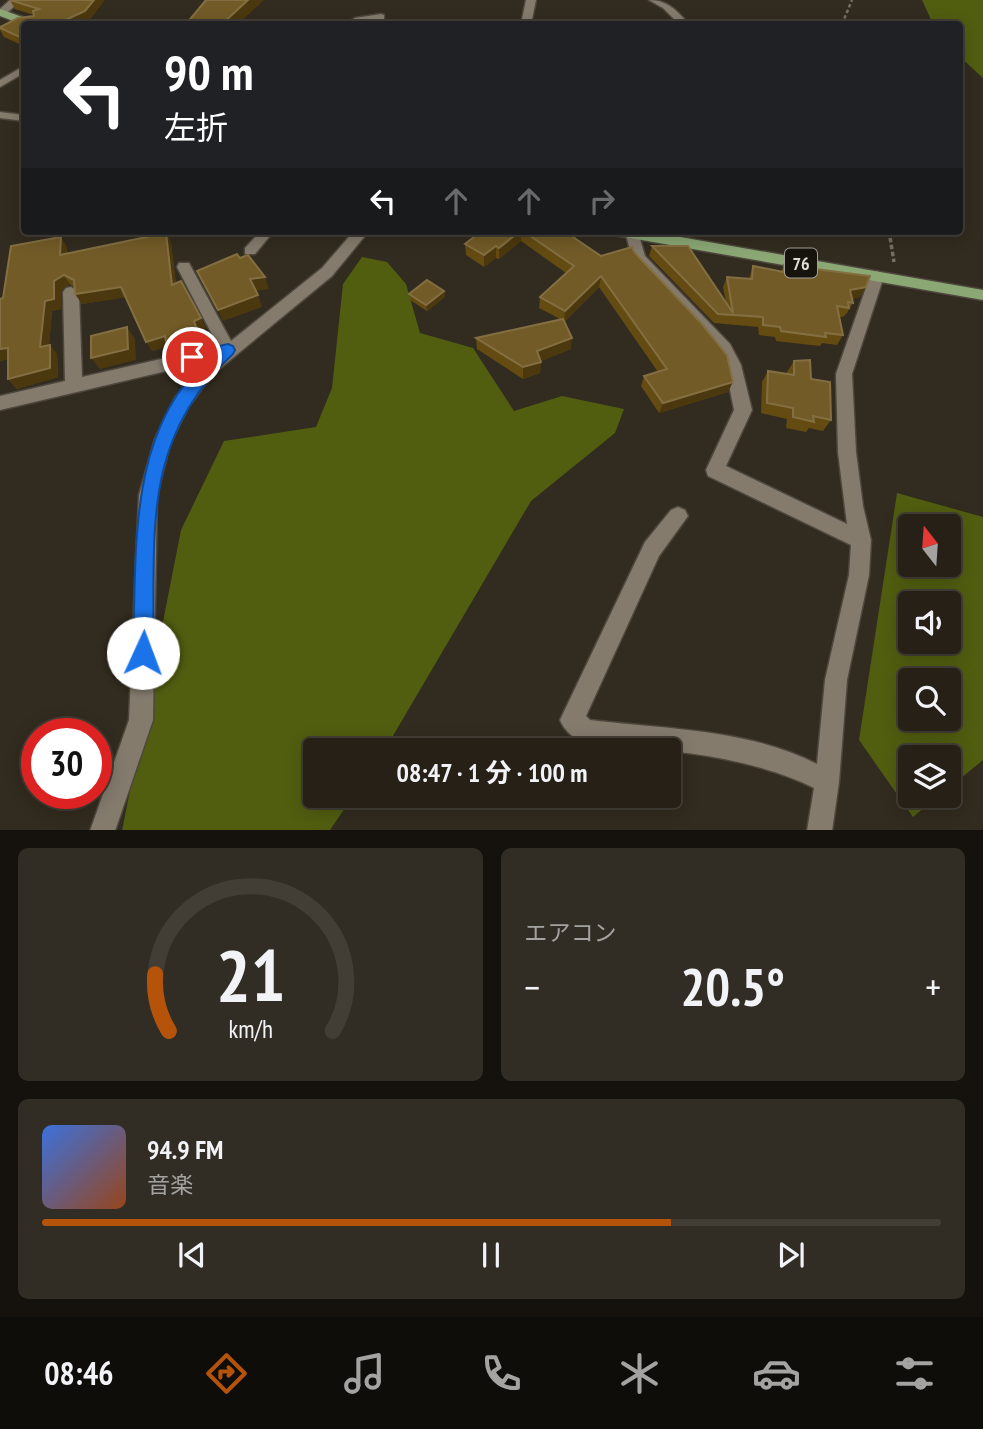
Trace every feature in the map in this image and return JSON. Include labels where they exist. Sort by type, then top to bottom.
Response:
[{"type":"main road","points":[[1,12],[25,21]]},
{"type":"main road","name":"76","points":[[638,235],[983,295]]},
{"type":"street","points":[[1,12],[16,0]]},
{"type":"street","points":[[527,21],[533,1]]},
{"type":"street","points":[[102,830],[141,720],[148,495],[161,444],[181,403],[206,370],[327,272],[359,235]]},
{"type":"street","points":[[627,235],[638,258],[724,348],[733,365],[743,410],[715,470],[861,540]]},
{"type":"street","points":[[184,267],[228,350]]},
{"type":"street","points":[[819,830],[827,782],[836,680],[859,575],[861,540],[847,452],[844,374],[887,278]]},
{"type":"street","points":[[71,292],[74,386]]},
{"type":"street","points":[[0,403],[228,350]]},
{"type":"street","points":[[678,516],[652,550],[572,720],[585,732],[738,751],[810,771],[827,782]]},
{"type":"lane","points":[[654,0],[666,6],[681,21]]},
{"type":"lane","points":[[356,21],[381,17]]},
{"type":"lane","points":[[10,26],[20,19]]},
{"type":"lane","points":[[0,84],[21,71]]},
{"type":"lane","points":[[0,115],[21,118]]},
{"type":"lane","points":[[250,251],[264,235]]},
{"type":"path","points":[[843,21],[852,0]]},
{"type":"path","points":[[887,278],[889,235]]},
{"type":"green space","points":[[922,0],[983,0],[983,78],[963,60],[963,21],[932,21]]},
{"type":"green space","points":[[362,257],[387,262],[406,284],[420,333],[473,348],[514,411],[562,396],[624,409],[615,433],[531,501],[392,738],[303,738],[303,808],[345,808],[330,830],[122,830],[181,530],[224,441],[316,427],[332,388],[343,284]]},
{"type":"green space","points":[[897,493],[983,517],[983,760],[961,778],[961,745],[898,745],[898,796],[859,740]]},
{"type":"green space","points":[[907,808],[924,808],[913,817]]},
{"type":"building","points":[[10,0],[94,0],[85,11],[63,21],[21,21],[21,38],[0,28],[18,18],[34,16],[33,11],[39,9]]},
{"type":"building","points":[[206,0],[248,0],[225,21],[188,21]]},
{"type":"building","points":[[166,235],[172,285],[181,281],[201,318],[194,321],[196,327],[191,329],[192,334],[166,342],[165,336],[146,342],[121,287],[75,294],[74,280],[64,275],[54,281],[54,299],[45,301],[40,347],[50,345],[50,368],[8,379],[8,348],[0,349],[0,299],[3,298],[11,246],[61,237],[60,255]]},
{"type":"building","points":[[477,235],[515,235],[499,248],[496,246],[484,255],[465,244]]},
{"type":"building","points":[[529,235],[570,235],[601,256],[632,247],[727,355],[733,382],[663,403],[644,376],[667,369],[601,276],[565,311],[540,297],[574,266]]},
{"type":"building","points":[[652,246],[688,246],[733,313],[727,277],[752,279],[753,266],[784,272],[784,265],[870,276],[866,287],[850,290],[853,303],[848,302],[849,308],[837,306],[843,335],[825,333],[826,337],[781,331],[780,327],[763,325],[763,317],[718,314]]},
{"type":"building","points":[[237,254],[240,258],[248,255],[265,277],[250,279],[258,295],[218,310],[197,271]]},
{"type":"building","points":[[427,280],[444,291],[426,305],[409,294]]},
{"type":"building","points":[[563,319],[572,338],[537,351],[541,362],[523,367],[476,338]]},
{"type":"building","points":[[127,327],[128,349],[91,358],[91,336]]},
{"type":"building","points":[[810,360],[811,379],[830,382],[831,420],[813,416],[814,422],[793,417],[793,408],[767,403],[768,371],[794,375],[794,361]]},
{"type":"route","points":[[143,653],[148,495],[161,444],[181,403],[206,370],[228,350],[192,357]]}]
